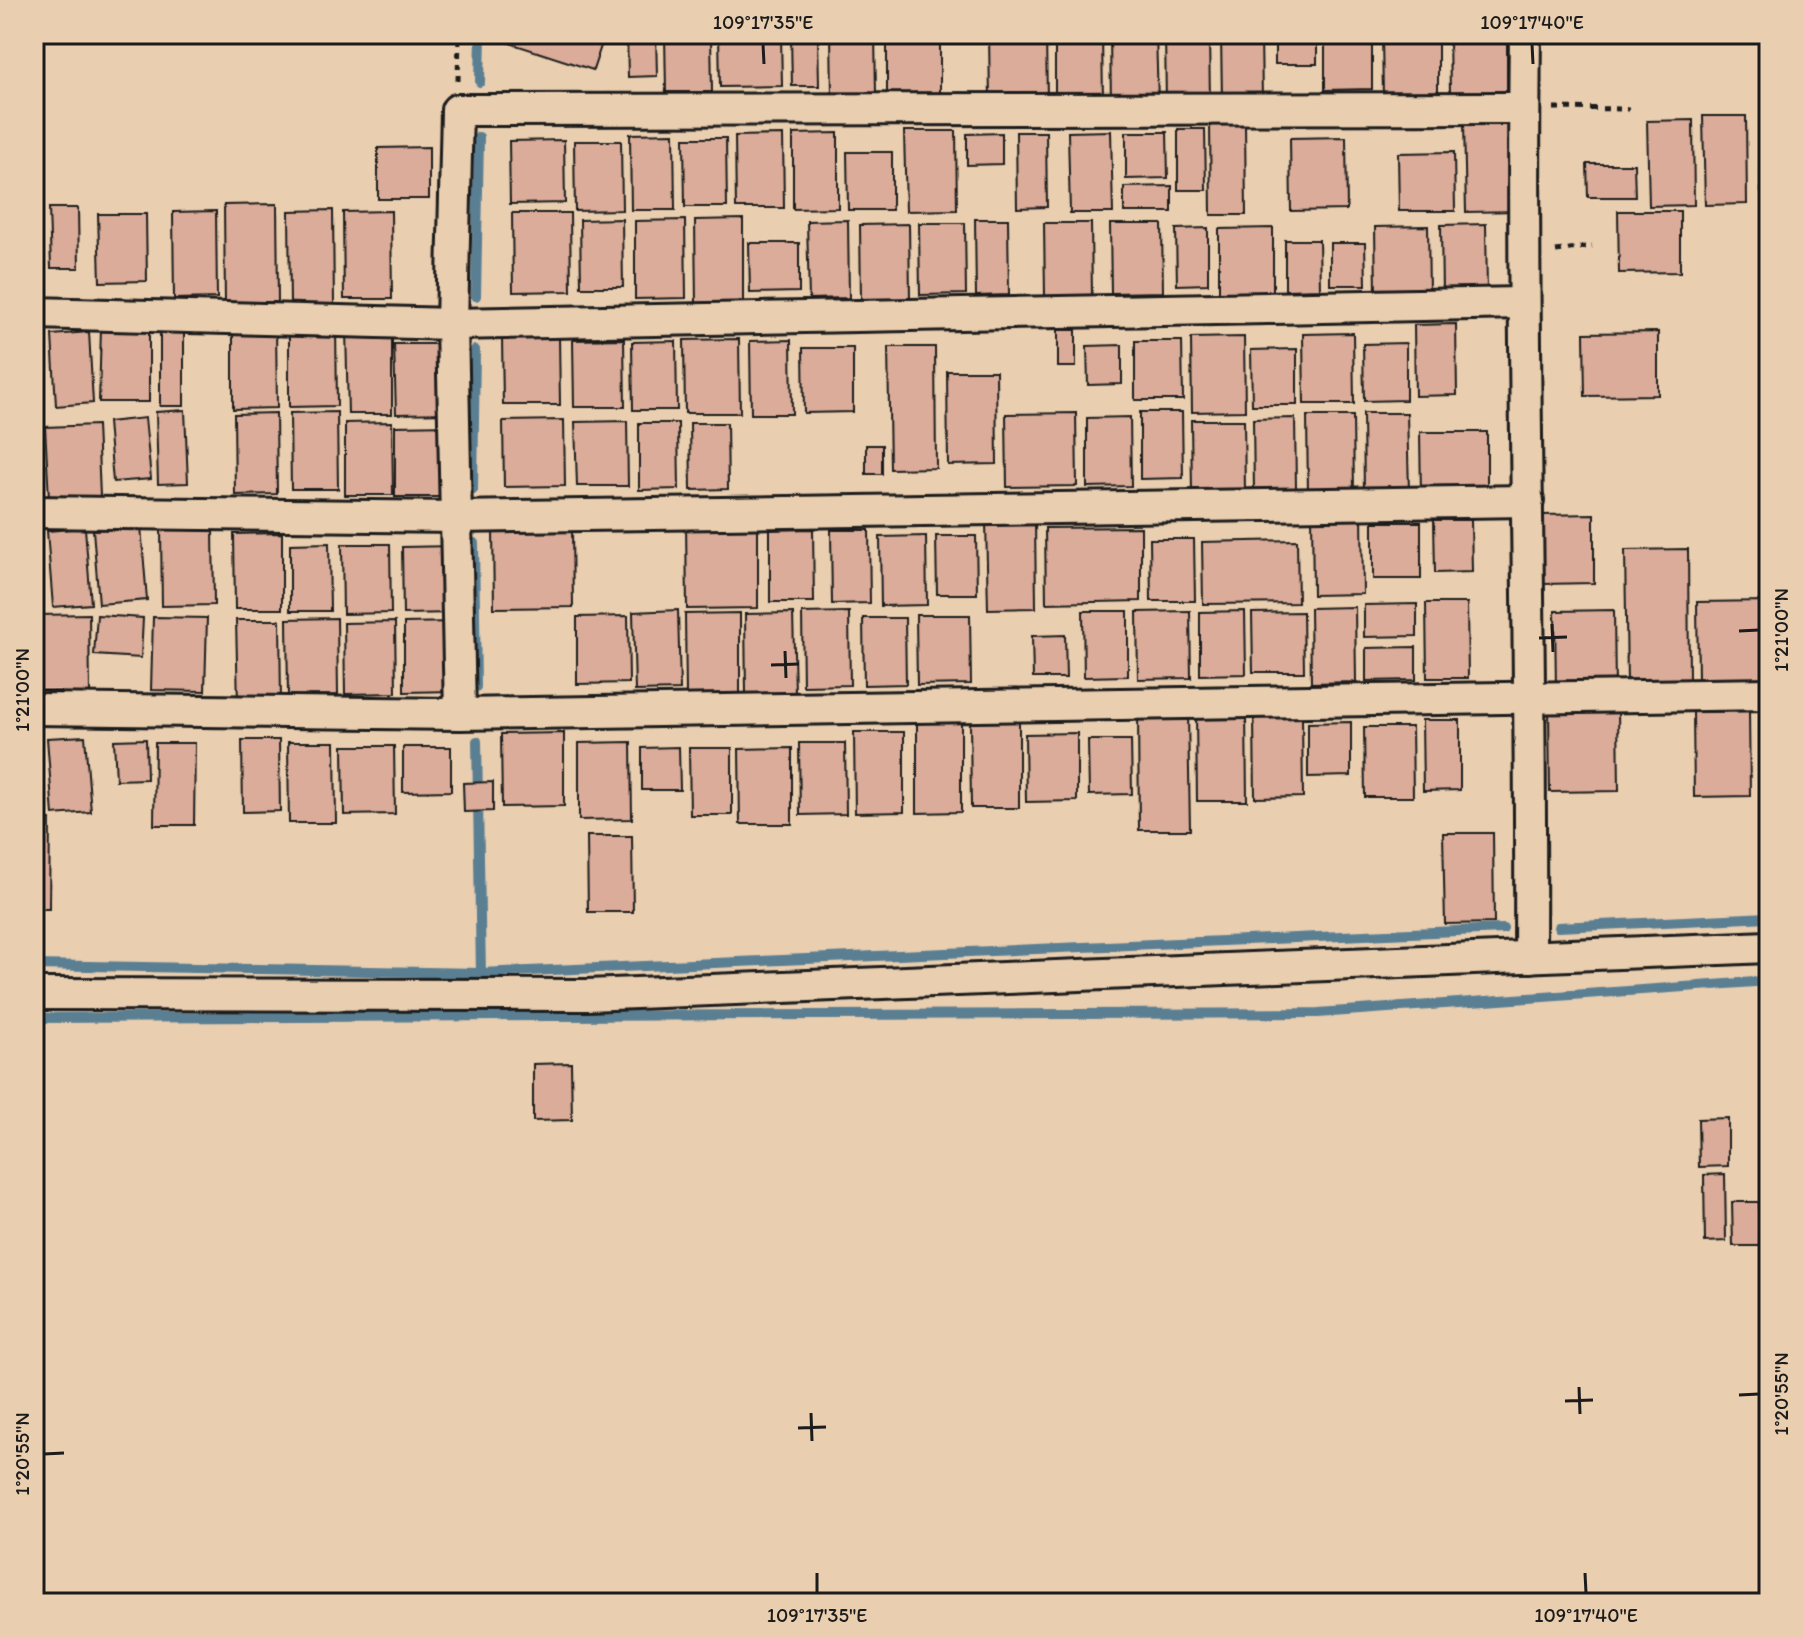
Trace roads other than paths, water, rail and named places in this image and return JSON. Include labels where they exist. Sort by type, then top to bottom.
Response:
[{"type":"street","points":[[1525,34],[1522,303],[1531,696],[1530,957]]},
{"type":"street","points":[[460,714],[452,324],[457,110],[1522,108]]},
{"type":"street","points":[[34,313],[452,324],[1522,303]]},
{"type":"street","points":[[34,512],[156,516],[456,517],[1528,501]]},
{"type":"street","points":[[34,709],[460,714],[1769,694]]},
{"type":"street","points":[[34,994],[587,995],[1769,947]]},
{"type":"waterway","points":[[480,82],[481,34]]},
{"type":"waterway","points":[[476,296],[479,137]]},
{"type":"waterway","points":[[473,490],[475,350]]},
{"type":"waterway","points":[[474,543],[476,687]]},
{"type":"waterway","points":[[477,741],[481,975]]},
{"type":"waterway","points":[[1558,927],[1769,917]]},
{"type":"waterway","points":[[34,965],[481,973],[1503,929]]},
{"type":"waterway","points":[[34,1018],[1318,1013],[1769,981]]}]
